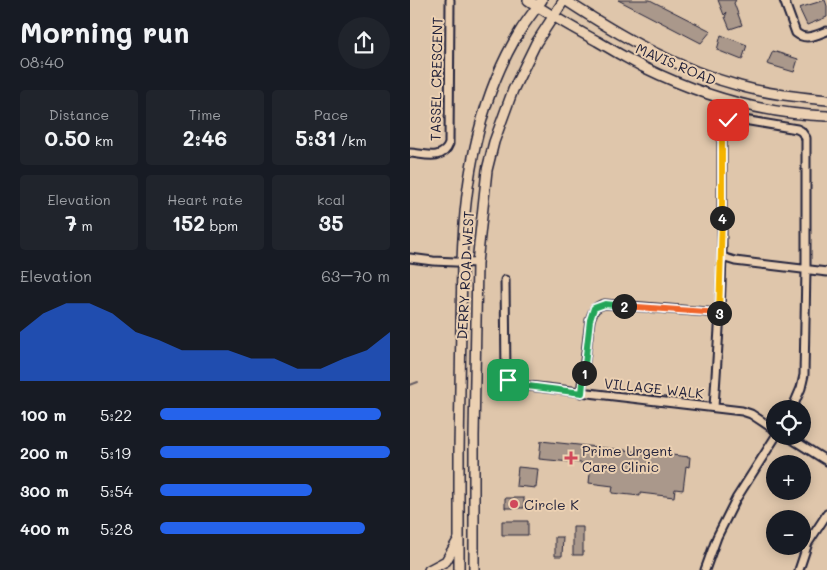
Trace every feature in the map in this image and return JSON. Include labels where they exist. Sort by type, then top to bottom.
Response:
[{"type":"main road","name":"MAVIS ROAD","points":[[528,0],[540,3],[553,16],[643,67],[696,90],[751,106],[783,112],[827,116]]},
{"type":"main road","name":"MAVIS ROAD","points":[[565,0],[652,52],[702,74],[741,86],[827,100]]},
{"type":"main road","name":"DERRY ROAD WEST","points":[[474,570],[474,436],[478,263],[484,190],[494,142],[513,90],[536,43],[565,0]]},
{"type":"main road","name":"DERRY ROAD WEST","points":[[459,570],[462,262],[469,182],[483,114],[506,58],[519,33],[540,3]]},
{"type":"main road","points":[[460,421],[469,435],[474,436]]},
{"type":"main road","points":[[429,570],[446,561],[460,538]]},
{"type":"street","name":"TASSEL CRESCENT","points":[[410,153],[437,156],[445,152],[449,144],[450,0]]},
{"type":"street","points":[[784,0],[796,33],[799,36],[803,38],[812,37],[827,30]]},
{"type":"street","points":[[714,407],[722,257],[722,124],[732,118],[796,129],[804,134],[806,138],[804,375],[796,400]]},
{"type":"street","points":[[722,257],[735,261],[827,272]]},
{"type":"street","points":[[410,258],[478,263]]},
{"type":"street","name":"VILLAGE WALK","points":[[506,280],[506,366],[508,380],[512,384],[742,411],[751,414],[766,424]]},
{"type":"street","points":[[582,393],[590,320],[594,308],[599,305],[720,313]]},
{"type":"street","points":[[705,570],[717,537],[736,499],[770,445]]},
{"type":"street","points":[[802,445],[827,461]]},
{"type":"street","points":[[799,570],[808,543],[827,514]]},
{"type":"building","points":[[618,0],[650,0],[711,31],[701,43]]},
{"type":"building","points":[[718,0],[736,0],[734,3],[742,25],[730,29],[725,17],[727,12],[724,15]]},
{"type":"building","points":[[825,0],[827,17],[807,25],[799,8]]},
{"type":"building","points":[[721,35],[747,45],[742,60],[717,50]]},
{"type":"building","points":[[773,51],[798,59],[794,72],[767,64]]},
{"type":"building","points":[[541,441],[690,457],[689,467],[686,466],[683,490],[675,489],[674,497],[640,493],[640,496],[612,493],[613,486],[589,483],[591,464],[539,459]]},
{"type":"building","points":[[518,467],[538,469],[536,488],[516,486]]},
{"type":"building","points":[[505,498],[524,498],[524,508],[505,508]]},
{"type":"building","points":[[502,521],[528,521],[528,535],[502,535]]},
{"type":"building","points":[[573,527],[583,527],[583,555],[573,555]]},
{"type":"building","points":[[555,537],[563,537],[562,556],[555,556]]},
{"type":"waterway","points":[[410,385],[418,382]]},
{"type":"place","name":"Prime Urgent Care Clinic","points":[[571,458]]},
{"type":"place","name":"Circle K","points":[[514,504]]},
{"type":"route","points":[[508,380],[512,384],[582,393],[590,320],[594,308],[599,305],[720,313],[722,124],[728,120]]}]
